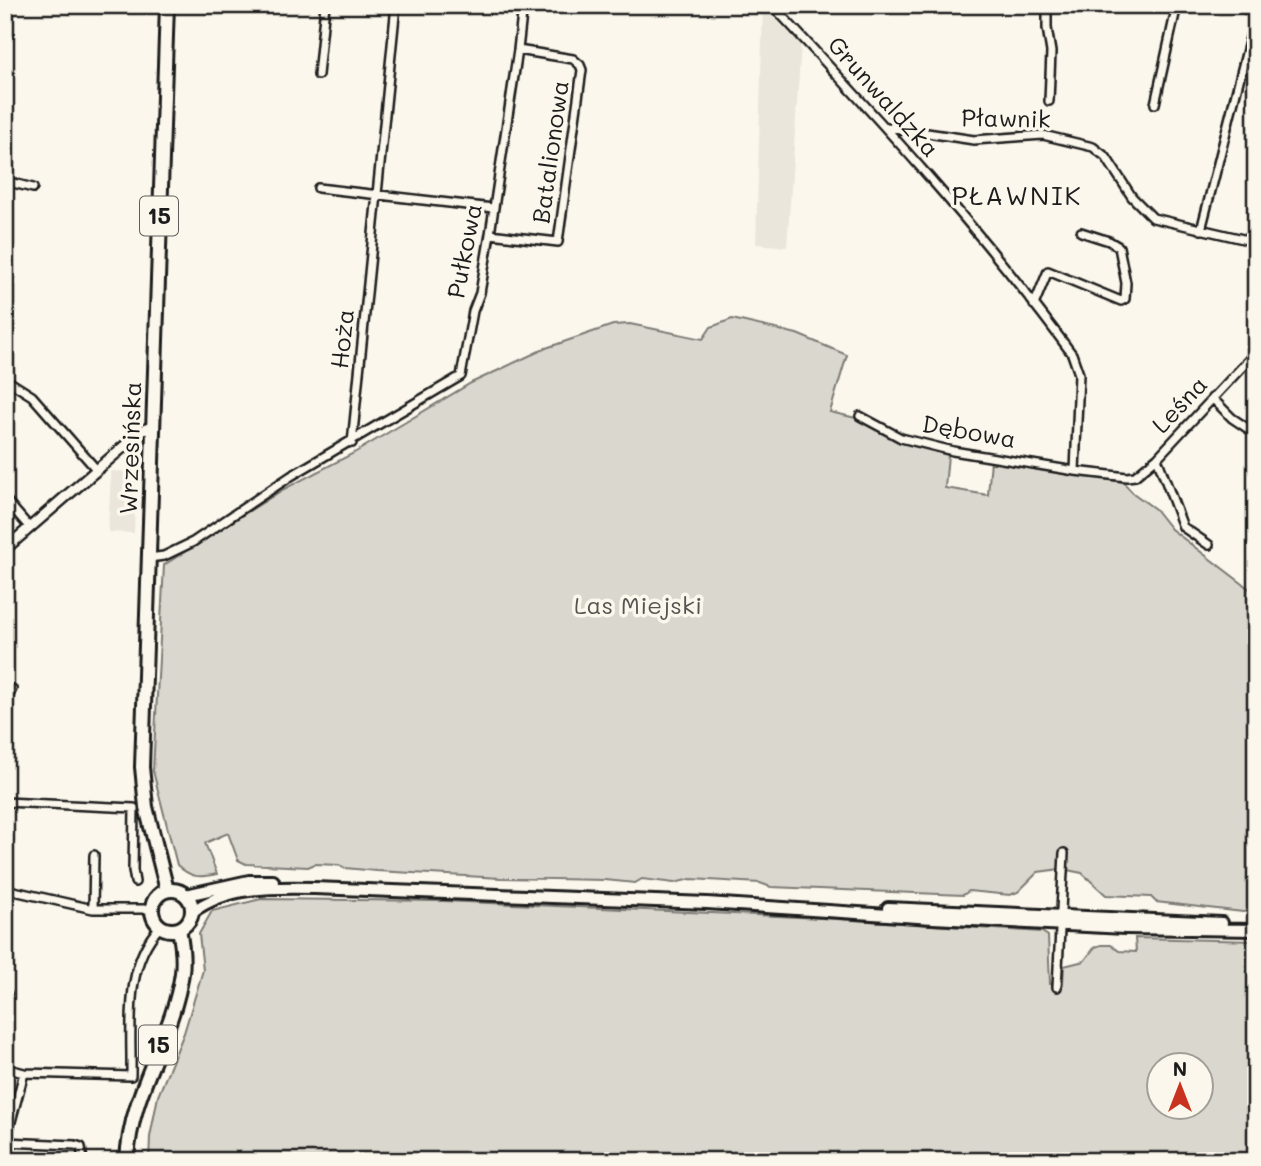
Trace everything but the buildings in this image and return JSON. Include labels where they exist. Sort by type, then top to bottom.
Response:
[{"type":"main road","name":"Wrzesińska","points":[[167,5],[142,767],[146,807],[167,890]]},
{"type":"main road","points":[[186,895],[249,881],[271,881],[314,888]]},
{"type":"main road","points":[[192,912],[221,896],[245,890],[314,888],[1256,928]]},
{"type":"main road","points":[[167,890],[180,891],[186,895],[192,905],[192,912],[186,925],[179,929],[166,930],[160,927],[155,922],[151,909],[156,897],[167,890]]},
{"type":"main road","name":"15","points":[[127,1161],[136,1106],[178,992],[183,971],[179,929]]},
{"type":"street","points":[[318,75],[325,5]]},
{"type":"street","name":"Hoża","points":[[352,443],[396,5]]},
{"type":"street","name":"Pułkowa","points":[[352,443],[461,376],[490,234],[523,5]]},
{"type":"street","name":"Grunwaldzka","points":[[772,5],[886,127],[1072,354],[1079,374],[1075,471]]},
{"type":"street","points":[[1047,5],[1046,29],[1051,52],[1049,101]]},
{"type":"street","points":[[1155,104],[1177,5]]},
{"type":"street","points":[[1201,230],[1256,13],[1232,5]]},
{"type":"street","name":"Batalionowa","points":[[490,234],[558,242],[582,70],[573,59],[518,50]]},
{"type":"street","name":"Pławnik","points":[[886,127],[974,140],[1043,135],[1093,147],[1106,157],[1132,198],[1148,215],[1162,222],[1256,242]]},
{"type":"street","points":[[5,181],[33,188]]},
{"type":"street","points":[[317,187],[493,208]]},
{"type":"street","points":[[1034,305],[1048,271],[1121,301],[1125,299],[1126,283],[1119,247],[1109,240],[1081,232]]},
{"type":"street","name":"Leśna","points":[[1127,477],[1135,476],[1157,458],[1256,352]]},
{"type":"street","points":[[5,379],[32,396],[96,469]]},
{"type":"street","points":[[1212,398],[1233,418],[1256,434]]},
{"type":"street","name":"Dębowa","points":[[860,416],[901,438],[953,451],[1127,477]]},
{"type":"street","points":[[5,549],[96,469],[143,430],[152,426]]},
{"type":"street","points":[[148,558],[164,556],[193,542],[292,476],[352,443]]},
{"type":"street","points":[[1157,458],[1183,527],[1209,545]]},
{"type":"street","points":[[5,499],[30,528]]},
{"type":"street","points":[[5,704],[12,689]]},
{"type":"street","points":[[5,802],[134,808],[135,882]]},
{"type":"street","points":[[1057,988],[1063,853]]},
{"type":"street","points":[[93,909],[94,855]]},
{"type":"street","points":[[5,888],[93,909],[151,909]]},
{"type":"street","points":[[5,1068],[24,1073],[131,1076],[135,971],[151,936],[160,927]]},
{"type":"street","points":[[5,989],[5,1004]]},
{"type":"street","points":[[24,1073],[5,1143],[75,1145],[81,1147],[83,1161]]},
{"type":"shaded area","points":[[766,5],[801,45],[787,247],[756,244],[763,6]]},
{"type":"shaded area","points":[[111,471],[136,472],[134,533],[108,532]]},
{"type":"green space","name":"Las Miejski","points":[[732,319],[797,334],[847,355],[830,412],[856,418],[900,441],[948,455],[945,488],[988,495],[991,460],[1123,482],[1155,509],[1171,529],[1256,594],[1256,909],[1243,912],[1156,902],[1151,897],[1106,895],[1082,873],[1062,869],[1056,984],[1061,869],[1038,872],[1018,892],[1010,895],[969,891],[963,895],[771,887],[760,883],[691,879],[674,883],[642,879],[635,883],[501,878],[377,871],[339,865],[315,864],[308,867],[246,864],[238,860],[228,833],[205,843],[217,874],[196,876],[177,865],[153,771],[164,565],[284,489],[354,453],[471,383],[546,348],[613,325],[630,324],[703,339],[711,327]]},
{"type":"green space","points":[[261,899],[443,901],[821,918],[1042,932],[1048,936],[1050,984],[1063,984],[1064,966],[1084,961],[1095,947],[1101,945],[1111,945],[1119,951],[1136,952],[1135,938],[1256,941],[1256,1161],[149,1161],[150,1137],[158,1096],[184,1033],[203,970],[199,934],[212,911]]},
{"type":"district","name":"PŁAWNIK","points":[[1017,196]]}]
